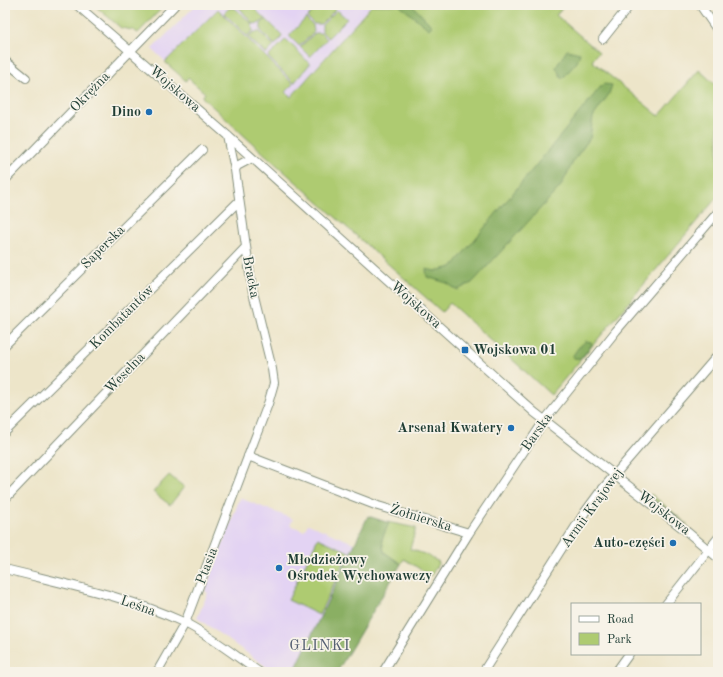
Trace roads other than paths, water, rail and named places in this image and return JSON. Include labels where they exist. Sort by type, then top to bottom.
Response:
[{"type":"street","name":"Wojskowa","points":[[77,5],[228,136],[544,420],[615,474],[709,549],[718,558]]},
{"type":"street","name":"Okrężna","points":[[5,180],[175,5]]},
{"type":"street","points":[[602,39],[630,5]]},
{"type":"street","points":[[700,5],[718,31]]},
{"type":"street","points":[[5,61],[26,78]]},
{"type":"street","name":"Bracka","points":[[228,136],[235,170],[252,288],[272,369],[274,383]]},
{"type":"street","name":"Saperska","points":[[5,345],[202,150]]},
{"type":"street","points":[[235,170],[237,166],[252,158]]},
{"type":"street","name":"Kombatantów","points":[[5,432],[239,201]]},
{"type":"street","name":"Barska","points":[[383,672],[469,533],[544,420],[616,331],[718,212]]},
{"type":"street","name":"Weselna","points":[[5,499],[246,247]]},
{"type":"street","name":"Armii Krajowej","points":[[483,672],[585,512],[615,474],[718,355]]},
{"type":"street","name":"Ptasia","points":[[157,672],[185,623],[271,395],[274,383]]},
{"type":"street","name":"Żołnierska","points":[[248,456],[373,503],[469,533]]},
{"type":"street","points":[[667,603],[718,538]]},
{"type":"street","name":"Leśna","points":[[5,570],[106,595],[185,623],[259,672]]},
{"type":"street","points":[[616,672],[628,655]]},
{"type":"place","name":"Dino","points":[[149,112]]},
{"type":"place","name":"Wojskowa 01","points":[[465,350]]},
{"type":"place","name":"Arsenał Kwatery","points":[[511,428]]},
{"type":"place","name":"Auto-części","points":[[673,543]]},
{"type":"place","name":"Młodzieżowy Ośrodek Wychowawczy","points":[[279,568]]},
{"type":"district","name":"GLINKI","points":[[320,646]]}]
